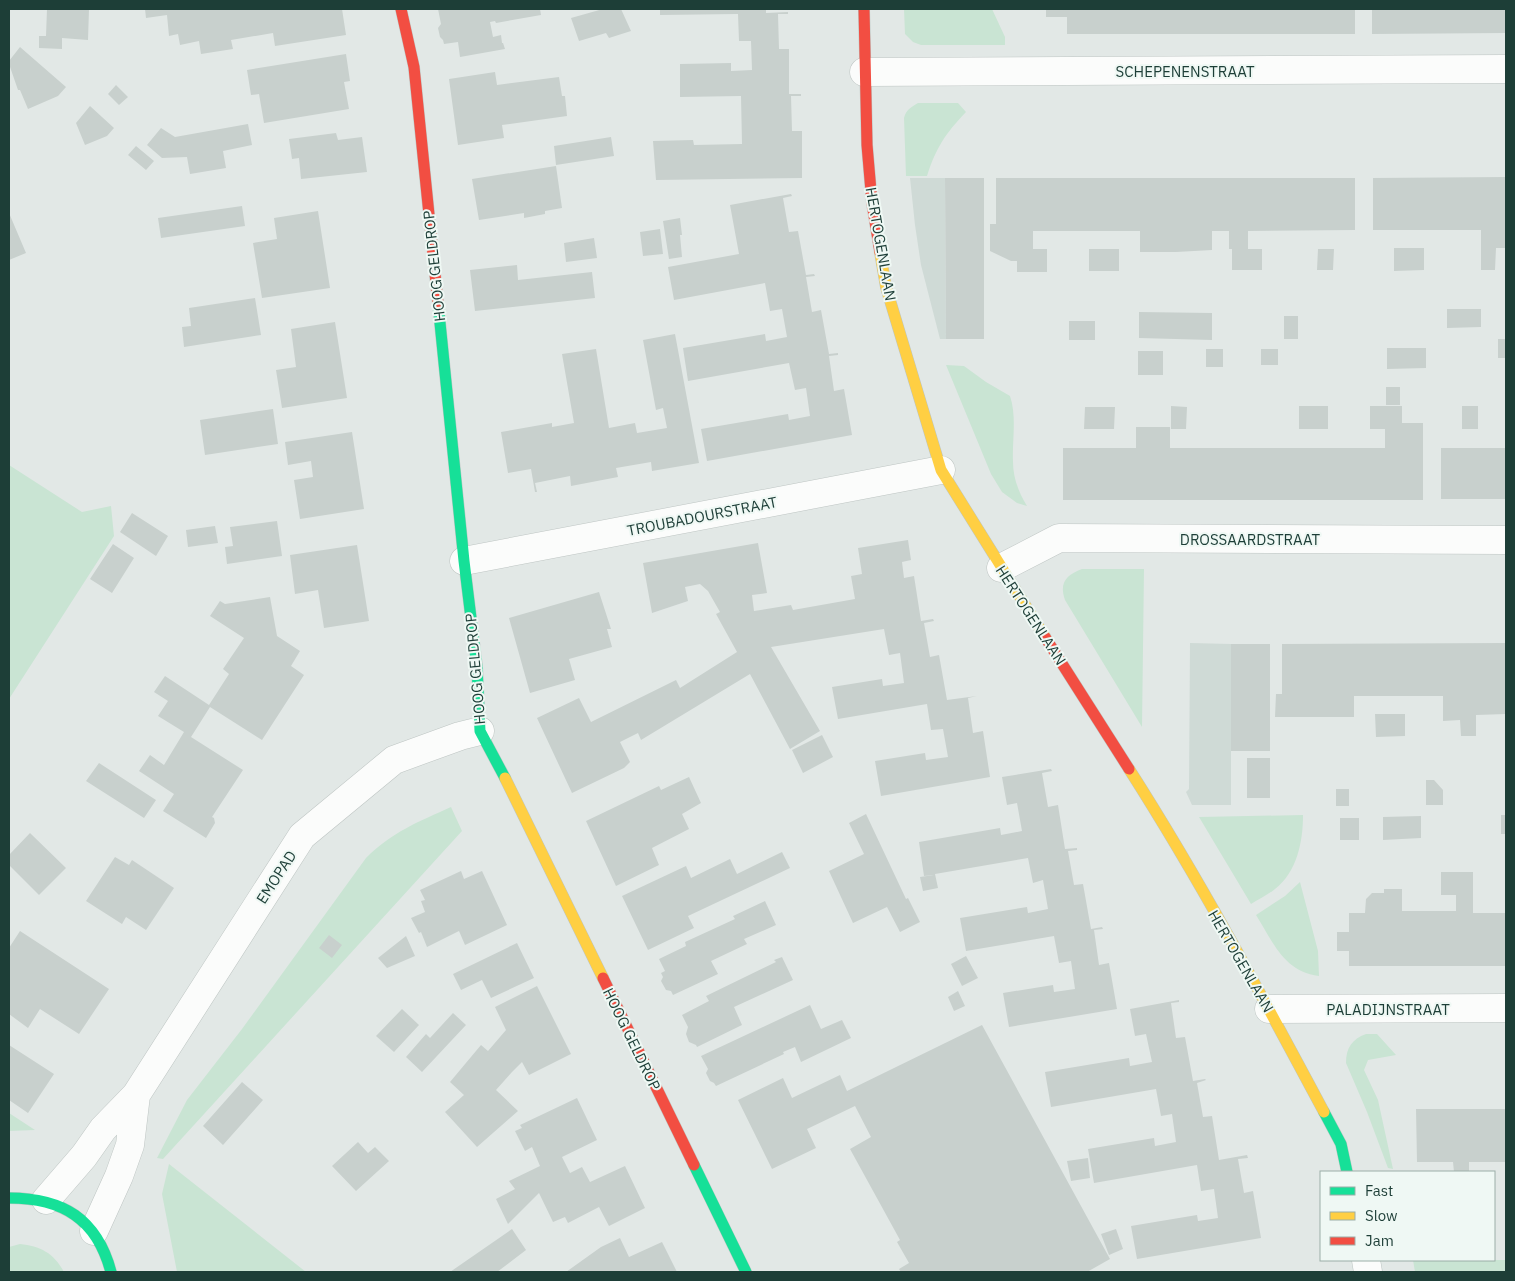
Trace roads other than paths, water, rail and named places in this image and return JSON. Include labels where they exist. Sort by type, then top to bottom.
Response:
[{"type":"street","name":"HOOG GELDROP","points":[[401,9],[414,67],[464,561],[477,667],[480,731],[509,786],[746,1272]]},
{"type":"street","name":"HERTOGENLAAN","points":[[864,9],[867,145],[872,202],[886,287],[941,470],[1154,808],[1269,1009],[1341,1144],[1347,1171]]},
{"type":"street","name":"SCHEPENENSTRAAT","points":[[864,72],[1506,69]]},
{"type":"street","name":"TROUBADOURSTRAAT","points":[[464,561],[941,470]]},
{"type":"street","name":"DROSSAARDSTRAAT","points":[[1001,568],[1059,538],[1506,540]]},
{"type":"street","name":"EMOPAD","points":[[46,1200],[84,1156],[103,1129],[136,1095],[302,836],[394,760],[460,736],[480,731]]},
{"type":"street","name":"PALADIJNSTRAAT","points":[[1269,1009],[1506,1008]]},
{"type":"street","name":"EMOPAD","points":[[94,1231],[119,1176],[130,1144],[136,1095]]},
{"type":"street","points":[[9,1198],[22,1197],[46,1200],[68,1210],[94,1231],[106,1253],[111,1272]]}]
